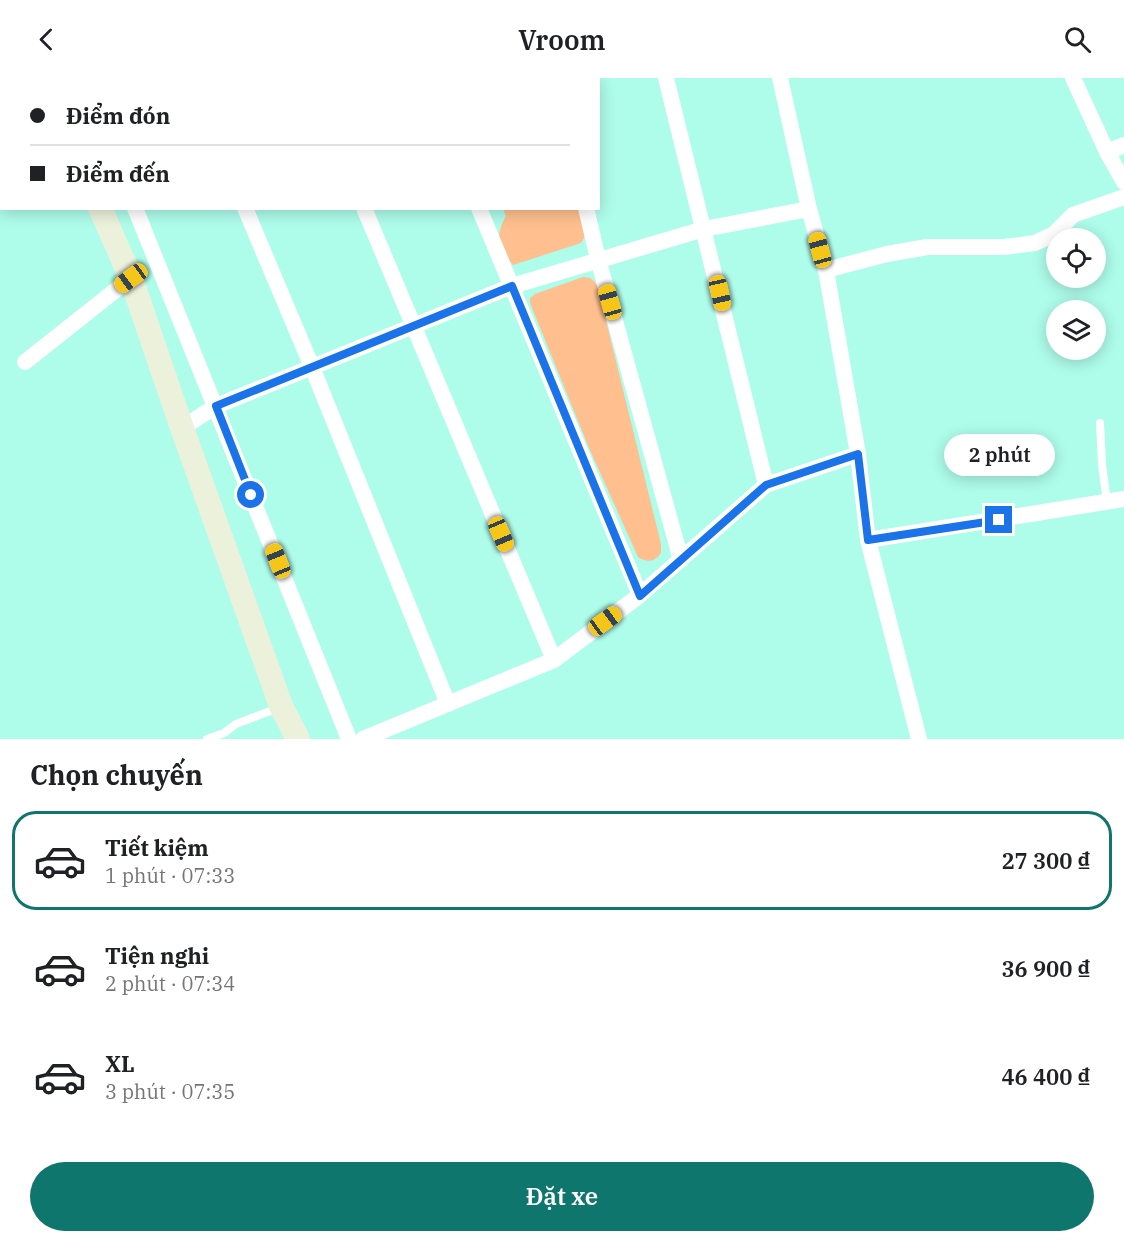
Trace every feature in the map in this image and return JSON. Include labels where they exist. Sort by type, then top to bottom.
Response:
[{"type":"street","points":[[666,78],[766,485]]},
{"type":"street","points":[[780,78],[825,270],[858,454],[868,540],[919,739]]},
{"type":"street","points":[[825,270],[887,254],[927,247],[1004,248],[1035,243],[1054,234],[1073,215],[1123,195],[1107,152],[1073,78]]},
{"type":"street","points":[[1107,152],[1124,145]]},
{"type":"street","points":[[182,428],[216,406],[512,286],[704,229],[809,209]]},
{"type":"street","points":[[101,210],[131,278],[281,706],[298,739]]},
{"type":"street","points":[[136,210],[349,739]]},
{"type":"street","points":[[246,210],[448,704]]},
{"type":"street","points":[[365,210],[554,660]]},
{"type":"street","points":[[480,210],[640,596]]},
{"type":"street","points":[[586,210],[681,561]]},
{"type":"street","points":[[25,362],[131,278]]},
{"type":"street","points":[[363,739],[554,660],[640,596],[766,485],[858,454]]},
{"type":"street","points":[[868,540],[1116,501]]},
{"type":"lane","points":[[1100,423],[1102,465],[1116,501]]},
{"type":"lane","points":[[207,739],[224,733],[236,724],[281,706]]},
{"type":"shaded area","points":[[503,210],[580,210],[585,236],[581,243],[513,265],[499,242],[500,230],[506,216]]},
{"type":"shaded area","points":[[583,277],[590,278],[597,284],[661,544],[661,553],[651,561],[638,557],[589,448],[530,303],[530,298],[535,294]]},
{"type":"route","points":[[251,495],[216,406],[512,286],[640,596],[766,485],[858,454],[868,540],[999,520]]}]
